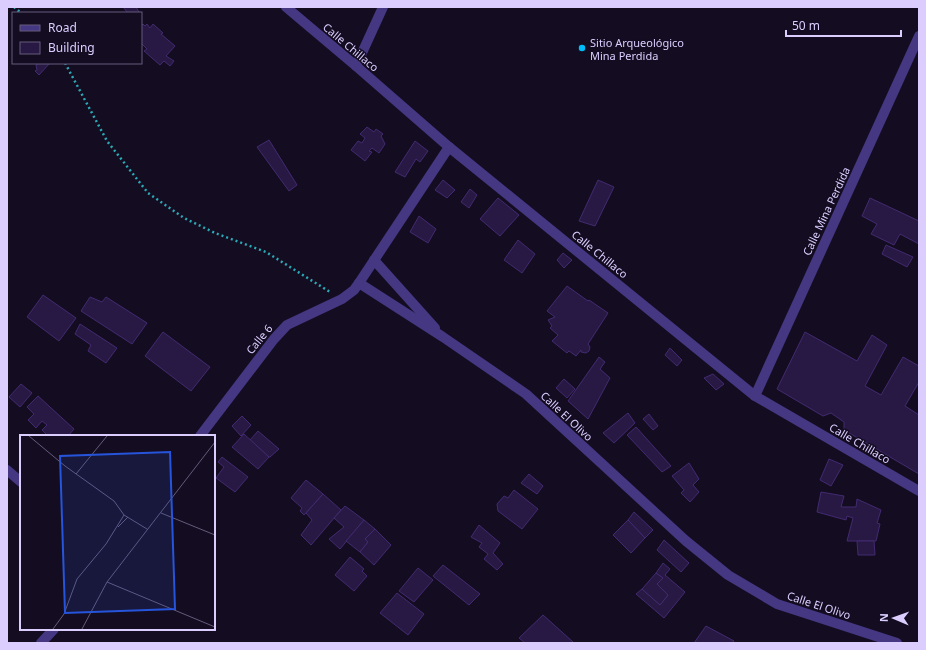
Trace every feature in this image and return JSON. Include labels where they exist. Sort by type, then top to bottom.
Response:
[{"type":"street","name":"Calle Chillaco","points":[[286,7],[449,147],[755,396],[919,491]]},
{"type":"street","points":[[356,66],[383,7]]},
{"type":"street","name":"Calle Mina Perdida","points":[[755,396],[919,36]]},
{"type":"street","points":[[359,283],[449,147]]},
{"type":"street","points":[[374,260],[444,337]]},
{"type":"street","name":"Calle 6","points":[[201,435],[274,339],[287,325],[342,299],[354,290],[359,283]]},
{"type":"street","name":"Calle El Olivo","points":[[359,283],[444,337],[526,394],[686,541],[728,575],[777,604],[897,643]]},
{"type":"street","points":[[7,470],[20,481]]},
{"type":"street","points":[[41,643],[53,630]]},
{"type":"path","points":[[66,64],[107,141],[148,193],[184,218],[214,233],[266,252],[342,299]]},
{"type":"building","points":[[123,7],[136,7],[139,12],[127,12]]},
{"type":"building","points":[[143,24],[145,26],[147,24],[150,28],[153,24],[163,33],[161,34],[175,46],[166,56],[174,61],[170,66],[164,61],[160,65],[144,51],[147,49],[142,44]]},
{"type":"building","points":[[49,64],[39,75],[35,71],[37,70],[36,65]]},
{"type":"building","points":[[367,127],[374,132],[376,129],[383,134],[381,136],[385,144],[379,153],[372,148],[369,151],[372,152],[365,161],[351,150],[358,141],[362,143],[365,138],[360,134]]},
{"type":"building","points":[[269,140],[297,185],[289,191],[257,147]]},
{"type":"building","points":[[415,141],[428,151],[420,162],[416,159],[405,177],[395,172]]},
{"type":"building","points":[[443,180],[455,190],[447,198],[435,190]]},
{"type":"building","points":[[598,180],[614,187],[595,226],[579,221]]},
{"type":"building","points":[[470,189],[477,195],[469,208],[461,202]]},
{"type":"building","points":[[498,198],[519,215],[500,236],[480,219]]},
{"type":"building","points":[[870,198],[919,221],[919,244],[900,234],[894,245],[871,234],[877,224],[862,216]]},
{"type":"building","points":[[419,216],[436,229],[428,243],[410,232]]},
{"type":"building","points":[[518,240],[535,254],[522,273],[504,260]]},
{"type":"building","points":[[886,245],[913,257],[907,267],[882,254]]},
{"type":"building","points":[[563,253],[572,260],[564,268],[557,260]]},
{"type":"building","points":[[567,286],[608,313],[588,344],[590,347],[589,351],[586,353],[581,352],[581,350],[576,356],[569,351],[567,353],[552,341],[558,335],[550,328],[552,326],[548,320],[555,317],[547,311]]},
{"type":"building","points":[[43,295],[76,318],[59,341],[27,317]]},
{"type":"building","points":[[90,297],[102,302],[106,297],[147,323],[132,344],[81,311]]},
{"type":"building","points":[[80,324],[117,348],[106,363],[88,351],[91,345],[75,334]]},
{"type":"building","points":[[163,332],[210,367],[191,391],[145,356]]},
{"type":"building","points":[[805,332],[857,361],[872,335],[887,345],[865,386],[881,395],[903,357],[919,366],[919,382],[905,406],[919,415],[919,474],[844,430],[844,422],[831,413],[823,416],[777,389]]},
{"type":"building","points":[[670,348],[682,360],[677,366],[665,355]]},
{"type":"building","points":[[599,357],[605,362],[600,369],[610,378],[588,419],[568,401]]},
{"type":"building","points":[[713,374],[724,384],[716,390],[704,378]]},
{"type":"building","points":[[564,379],[575,389],[567,398],[556,388]]},
{"type":"building","points":[[21,384],[32,393],[20,407],[9,397]]},
{"type":"building","points":[[38,396],[74,429],[69,435],[47,435],[42,430],[47,425],[42,421],[36,428],[28,420],[34,414],[27,407]]},
{"type":"building","points":[[628,413],[635,423],[614,443],[603,433]]},
{"type":"building","points":[[649,414],[658,426],[653,430],[643,419]]},
{"type":"building","points":[[242,416],[251,425],[241,436],[232,426]]},
{"type":"building","points":[[636,427],[671,466],[662,472],[627,435]]},
{"type":"building","points":[[258,431],[279,449],[270,457],[250,440]]},
{"type":"building","points":[[244,434],[269,457],[258,469],[232,447]]},
{"type":"building","points":[[222,457],[248,477],[235,492],[216,478],[224,467],[218,462]]},
{"type":"building","points":[[829,459],[843,465],[831,486],[820,480]]},
{"type":"building","points":[[689,463],[699,479],[693,485],[699,492],[690,502],[681,493],[684,490],[672,476]]},
{"type":"building","points":[[529,474],[543,486],[537,494],[521,483]]},
{"type":"building","points":[[306,480],[323,494],[304,515],[300,511],[302,508],[291,498]]},
{"type":"building","points":[[514,490],[538,509],[522,529],[498,511],[497,504],[504,496],[508,498]]},
{"type":"building","points":[[821,492],[844,496],[841,507],[856,507],[857,499],[881,510],[877,523],[880,524],[876,541],[847,541],[853,518],[847,516],[846,520],[817,512]]},
{"type":"building","points":[[323,494],[341,510],[311,545],[301,535],[312,520],[306,513]]},
{"type":"building","points":[[345,506],[364,520],[340,549],[329,539],[344,527],[334,518]]},
{"type":"building","points":[[634,512],[653,530],[645,538],[628,520]]},
{"type":"building","points":[[364,520],[375,529],[365,539],[368,542],[360,552],[346,541]]},
{"type":"building","points":[[628,520],[645,538],[631,553],[613,535]]},
{"type":"building","points":[[479,525],[500,543],[493,553],[503,564],[497,570],[484,559],[488,554],[479,547],[482,543],[471,537]]},
{"type":"building","points":[[375,529],[391,545],[374,565],[360,552],[368,542],[365,539]]},
{"type":"building","points":[[664,540],[689,563],[681,572],[657,550]]},
{"type":"building","points":[[857,541],[874,541],[875,555],[858,555]]},
{"type":"building","points":[[350,557],[364,569],[362,571],[367,576],[354,591],[335,575]]},
{"type":"building","points":[[663,563],[670,569],[665,575],[685,592],[664,618],[636,594],[642,589],[660,605],[668,595],[657,584],[663,578],[656,573]]},
{"type":"building","points":[[443,565],[480,594],[469,605],[433,576]]},
{"type":"building","points":[[418,568],[433,580],[414,602],[399,591]]},
{"type":"building","points":[[656,573],[663,578],[657,584],[668,595],[660,605],[642,589]]},
{"type":"building","points":[[397,593],[424,614],[408,635],[380,613]]},
{"type":"building","points":[[543,615],[573,642],[525,643],[519,638]]},
{"type":"building","points":[[706,626],[734,641],[732,643],[694,643]]},
{"type":"place","name":"Sitio Arqueológico Mina Perdida","points":[[582,48]]}]
